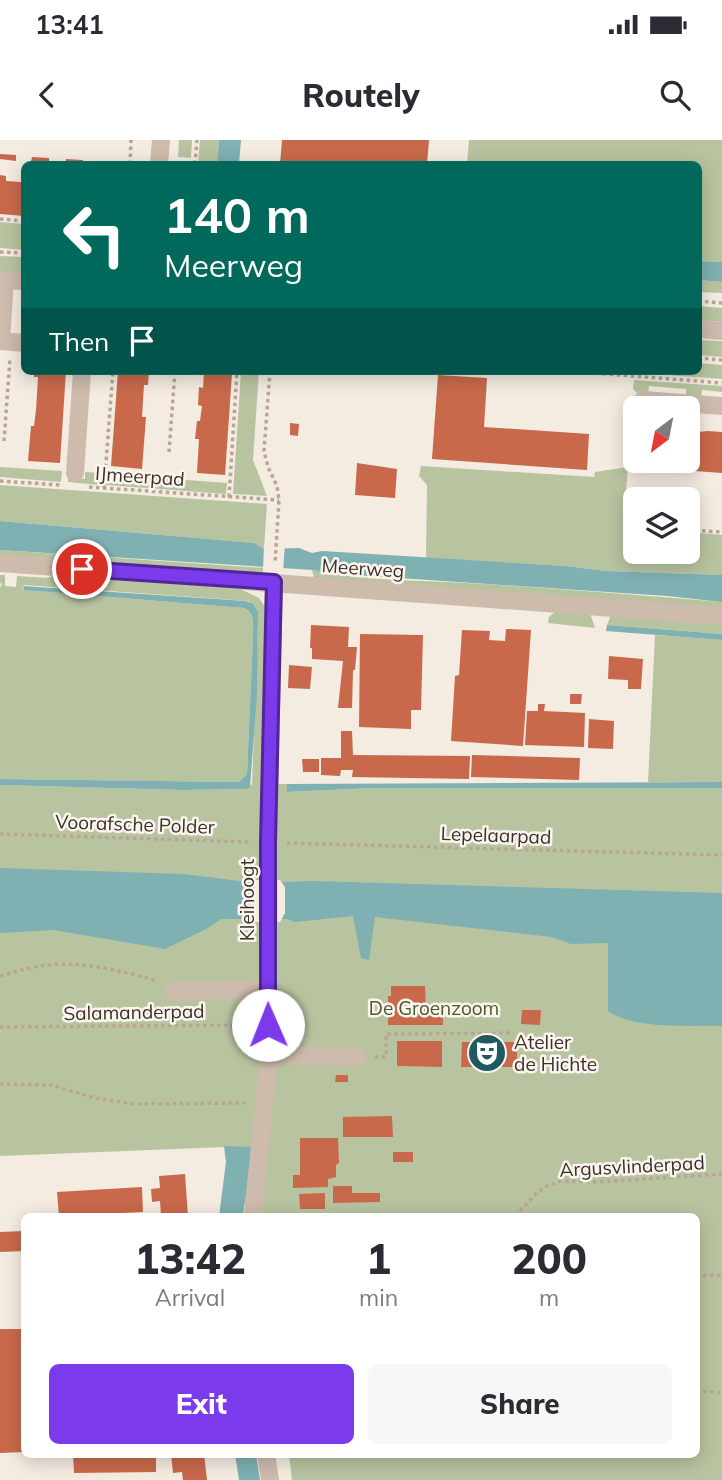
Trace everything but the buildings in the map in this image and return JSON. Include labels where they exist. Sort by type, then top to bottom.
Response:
[{"type":"street","points":[[159,161],[161,140]]},
{"type":"street","points":[[9,342],[2,280],[21,281]]},
{"type":"street","points":[[702,329],[722,331]]},
{"type":"street","points":[[72,481],[82,375]]},
{"type":"street","points":[[700,404],[722,406]]},
{"type":"street","name":"Meerweg","points":[[0,563],[274,578],[722,616]]},
{"type":"street","name":"Kleihoogt","points":[[253,1213],[269,1055],[268,842],[274,578]]},
{"type":"street","points":[[174,991],[267,989]]},
{"type":"street","points":[[269,1055],[358,1057]]},
{"type":"street","points":[[267,1458],[270,1480]]},
{"type":"path","points":[[130,161],[131,140]]},
{"type":"path","points":[[195,161],[197,140]]},
{"type":"path","points":[[0,219],[21,221]]},
{"type":"path","points":[[0,252],[21,253]]},
{"type":"path","points":[[702,301],[722,303]]},
{"type":"path","points":[[4,441],[9,342]]},
{"type":"path","points":[[702,358],[722,360]]},
{"type":"path","points":[[104,488],[113,375]]},
{"type":"path","points":[[169,452],[175,375]]},
{"type":"path","points":[[229,497],[237,375]]},
{"type":"path","points":[[271,375],[264,451],[277,486],[279,500],[274,578]]},
{"type":"path","points":[[619,375],[722,383]]},
{"type":"path","name":"IJmeerpad","points":[[0,481],[72,481],[104,488],[279,500]]},
{"type":"path","points":[[700,531],[722,532]]},
{"type":"path","name":"Voorafsche Polder","points":[[0,834],[268,842]]},
{"type":"path","name":"Lepelaarpad","points":[[268,842],[722,856]]},
{"type":"path","points":[[0,976],[46,965],[69,963],[136,975],[169,985],[174,991]]},
{"type":"path","name":"Salamanderpad","points":[[0,1027],[268,1025]]},
{"type":"path","points":[[358,1057],[386,1057],[386,1034],[514,1033]]},
{"type":"path","points":[[0,1084],[51,1085],[95,1098],[134,1104],[264,1102]]},
{"type":"path","name":"Argusvlinderpad","points":[[518,1213],[537,1193],[561,1181],[598,1182],[722,1174]]},
{"type":"path","points":[[700,1276],[722,1275]]},
{"type":"path","points":[[700,1391],[722,1393]]},
{"type":"green space","points":[[179,140],[192,140],[191,158],[178,157]]},
{"type":"green space","points":[[200,140],[219,140],[217,161],[198,161]]},
{"type":"green space","points":[[469,140],[722,140],[722,262],[702,261],[702,161],[467,161]]},
{"type":"green space","points":[[0,222],[21,224],[21,250],[0,248]]},
{"type":"green space","points":[[0,256],[21,257],[21,273],[0,271]]},
{"type":"green space","points":[[702,280],[722,282],[722,293],[702,292]]},
{"type":"green space","points":[[702,306],[722,308],[722,322],[702,320]]},
{"type":"green space","points":[[702,340],[722,341],[722,357],[702,355]]},
{"type":"green space","points":[[702,363],[722,365],[722,379],[667,375],[702,375]]},
{"type":"green space","points":[[241,375],[259,375],[253,460],[267,496],[233,494]]},
{"type":"green space","points":[[634,380],[722,386],[722,392],[702,390],[701,398],[686,396],[686,389],[649,386],[648,394],[637,393],[633,389]]},
{"type":"green space","points":[[421,466],[594,477],[595,472],[623,468],[623,473],[628,473],[626,487],[623,487],[623,564],[700,564],[700,533],[722,535],[722,575],[607,571],[426,558],[427,485],[419,476]]},
{"type":"green space","points":[[0,467],[62,471],[61,482],[0,477]]},
{"type":"green space","points":[[85,472],[101,473],[100,485],[68,482],[68,478],[85,479]]},
{"type":"green space","points":[[107,474],[227,483],[226,494],[106,485]]},
{"type":"green space","points":[[0,485],[267,504],[264,549],[253,543],[0,521]]},
{"type":"green space","points":[[0,550],[264,568],[260,575],[0,555]]},
{"type":"green space","points":[[312,570],[369,578],[722,602],[722,609],[314,578]]},
{"type":"green space","name":"De Groenzoom","points":[[59,574],[236,587],[259,598],[267,610],[277,784],[287,784],[288,792],[372,788],[722,788],[722,1480],[292,1480],[289,1458],[700,1458],[700,1213],[248,1213],[225,1147],[0,1156],[0,785],[182,790],[247,789],[252,784],[258,627],[249,601],[24,585],[24,590],[248,610],[252,615],[253,627],[247,774],[239,782],[0,779],[0,575],[5,575],[5,586],[16,587],[17,576],[48,578]]},
{"type":"green space","points":[[556,611],[590,613],[595,628],[548,623],[549,617]]},
{"type":"green space","points":[[611,615],[722,622],[722,634],[607,625]]},
{"type":"green space","points":[[655,635],[722,640],[722,782],[648,782]]},
{"type":"water","points":[[219,140],[241,140],[239,161],[217,161]]},
{"type":"water","points":[[702,261],[722,262],[722,282],[702,280]]},
{"type":"water","points":[[0,521],[254,543],[264,549],[299,548],[312,553],[322,551],[566,566],[607,571],[722,575],[722,602],[313,570],[0,550]]},
{"type":"water","points":[[23,586],[246,601],[253,604],[258,612],[257,694],[250,787],[182,790],[0,785],[0,779],[239,782],[247,774],[253,627],[252,615],[248,610],[24,590]]},
{"type":"water","points":[[607,625],[722,634],[722,640],[606,631]]},
{"type":"water","points":[[722,782],[722,788],[372,788],[287,792],[287,784]]},
{"type":"water","points":[[0,868],[184,874],[255,883],[314,881],[722,893],[722,1026],[647,1024],[608,1011],[608,943],[571,944],[552,937],[375,917],[369,960],[361,958],[353,916],[295,922],[287,919],[221,919],[165,949],[54,930],[0,933]]},
{"type":"water","points":[[224,1146],[252,1147],[243,1213],[219,1213],[226,1162]]},
{"type":"water","points":[[236,1458],[257,1458],[260,1480],[239,1480]]},
{"type":"pier","points":[[285,544],[283,572],[263,571],[264,545]]},
{"type":"pier","points":[[255,880],[280,880],[285,887],[285,913],[280,922],[255,922]]},
{"type":"place","name":"Atelier de Hichte","points":[[487,1053]]},
{"type":"route","points":[[82,569],[274,582],[268,842],[268,1025]]}]
